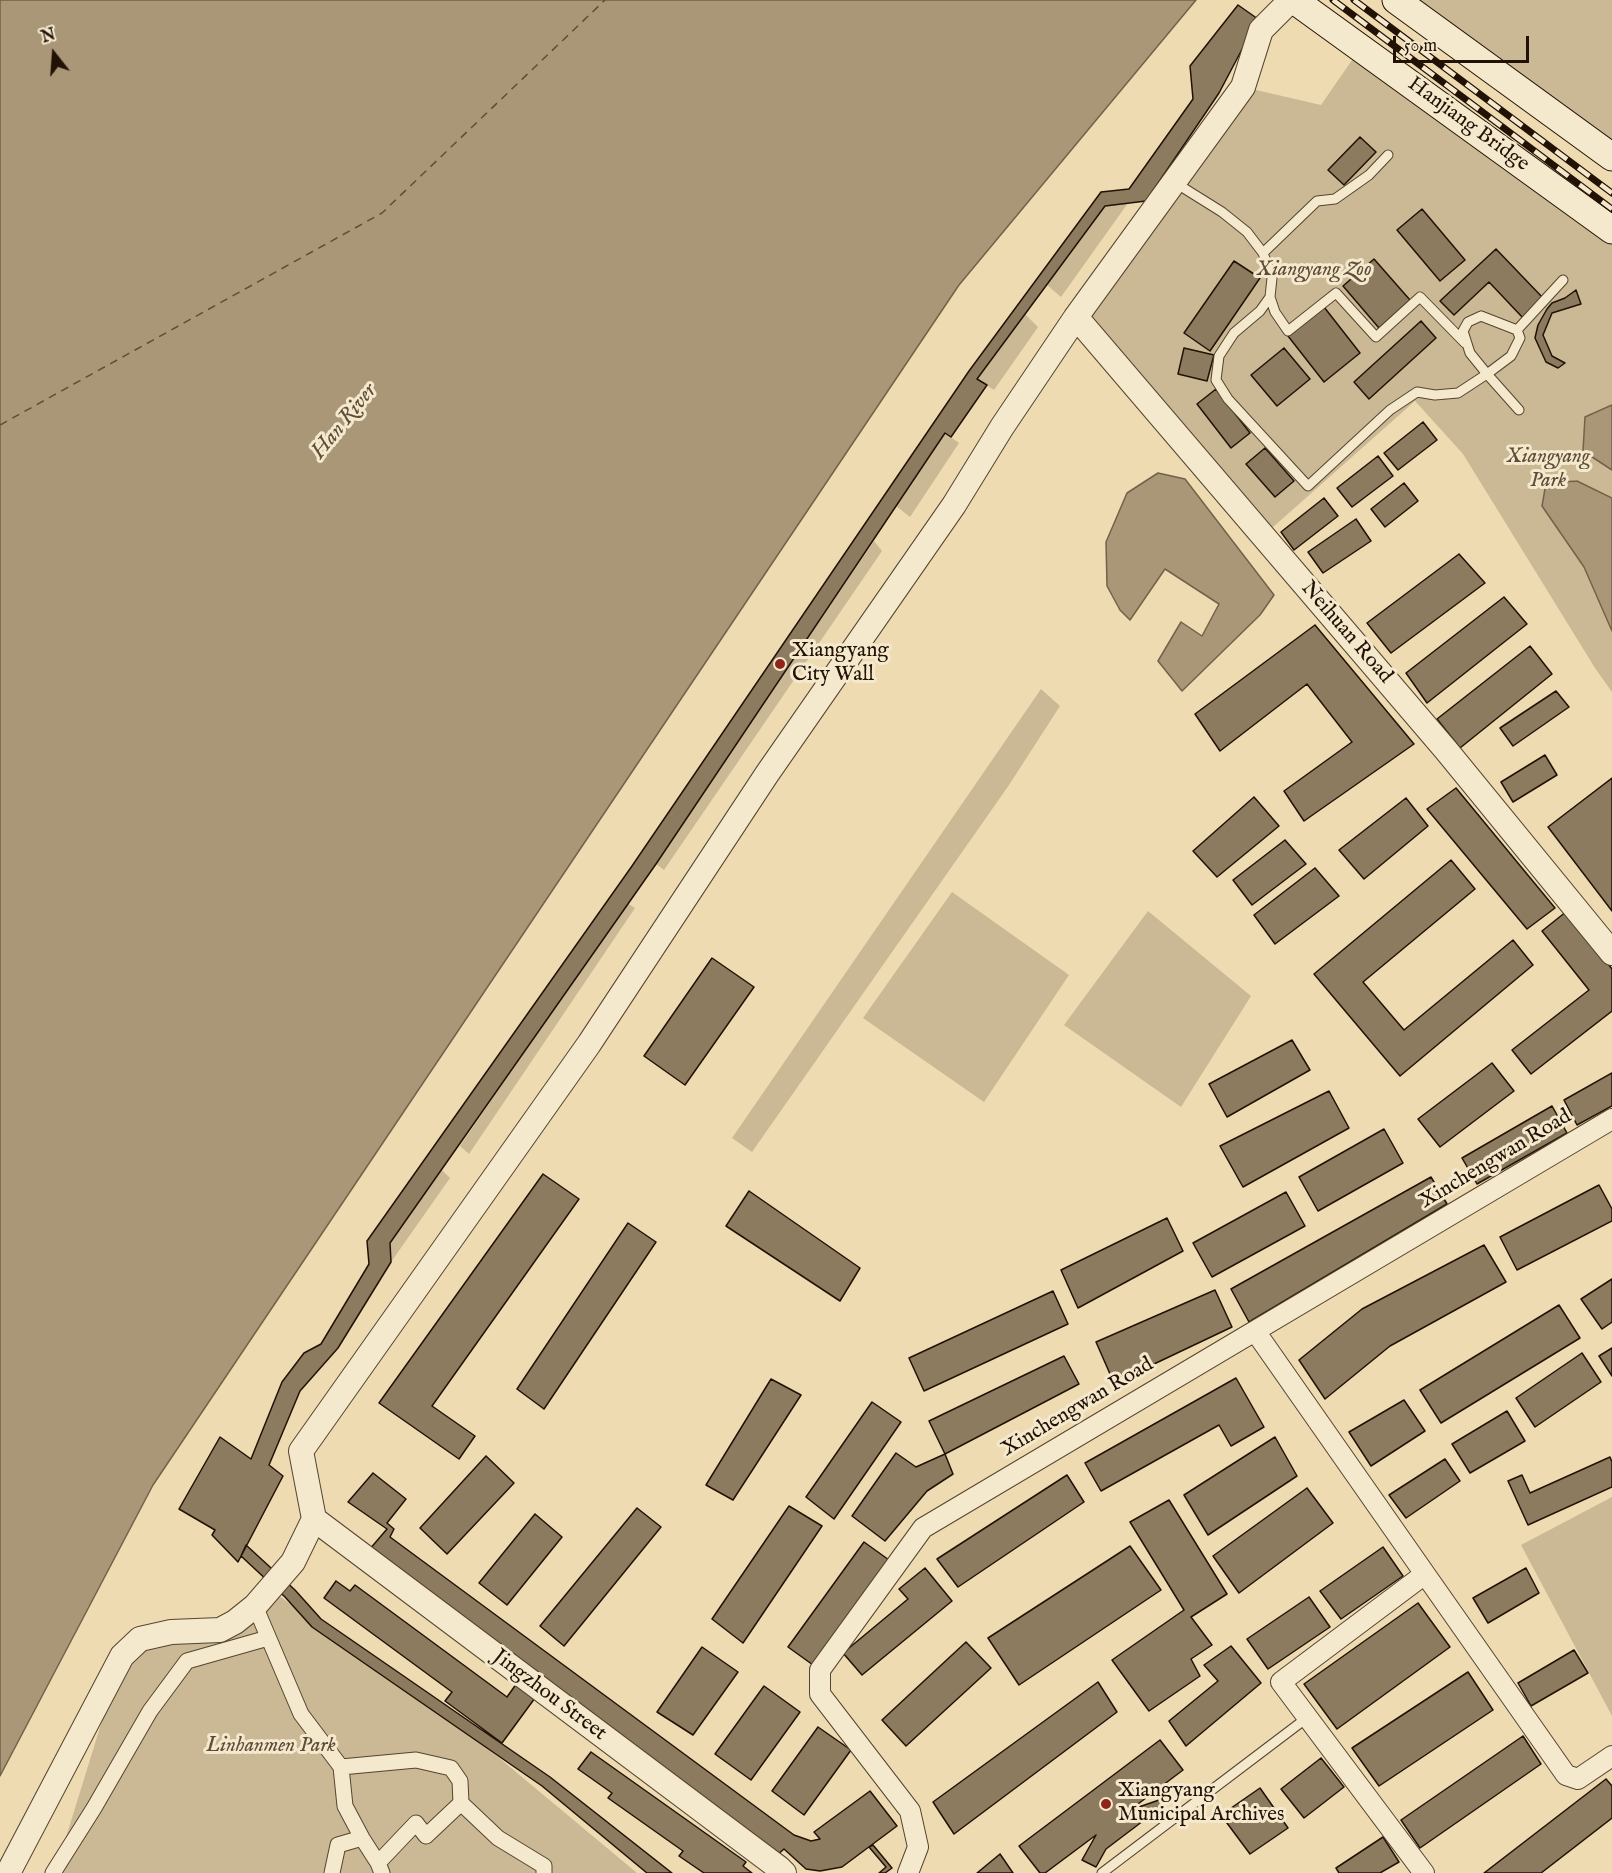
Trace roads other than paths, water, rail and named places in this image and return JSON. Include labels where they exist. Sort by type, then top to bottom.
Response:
[{"type":"main road","name":"Hanjiang Bridge","points":[[1293,0],[1612,230]]},
{"type":"main road","points":[[1396,0],[1612,157]]},
{"type":"street","points":[[8,1873],[122,1656],[140,1639],[171,1632],[220,1630],[235,1622],[255,1606],[293,1562],[314,1519],[301,1451],[589,1044],[767,774],[954,505],[1002,427],[1076,317],[1243,87],[1261,30],[1293,0]]},
{"type":"street","name":"Neihuan Road","points":[[1076,317],[1446,750],[1612,953]]},
{"type":"street","name":"Xinchengwan Road","points":[[908,1873],[918,1847],[910,1811],[820,1694],[820,1670],[923,1528],[1612,1119]]},
{"type":"street","points":[[1255,1331],[1566,1775],[1578,1779],[1610,1761]]},
{"type":"street","name":"Jingzhou Street","points":[[314,1519],[784,1873]]},
{"type":"street","points":[[1424,1873],[1281,1682],[1425,1574]]},
{"type":"street","points":[[255,1606],[301,1714],[341,1767],[345,1806],[380,1868],[416,1823],[426,1836],[461,1803]]},
{"type":"street","points":[[53,1873],[150,1711],[187,1661],[268,1638]]},
{"type":"street","points":[[341,1767],[416,1760],[451,1768],[460,1781],[461,1803],[498,1838],[544,1866],[544,1873]]},
{"type":"street","points":[[332,1873],[338,1845],[362,1838]]},
{"type":"lane","points":[[1263,253],[1317,201],[1335,199],[1369,175],[1388,154]]},
{"type":"lane","points":[[1174,182],[1222,212],[1247,232],[1263,253],[1272,278],[1270,297],[1275,312],[1288,331],[1336,293],[1376,337],[1420,297],[1465,343]]},
{"type":"lane","points":[[1517,330],[1563,280]]},
{"type":"lane","points":[[1270,297],[1260,311],[1234,333],[1219,356],[1216,380],[1228,399],[1308,486],[1390,410],[1417,392],[1458,393],[1487,374],[1511,356],[1520,338],[1517,330],[1481,316],[1468,322],[1463,331],[1465,343],[1470,353],[1487,374],[1519,410]]},
{"type":"lane","points":[[1102,1873],[1308,1717]]},
{"type":"water","name":"Han River","points":[[0,0],[1196,0],[959,285],[153,1485],[0,1776]]},
{"type":"water","points":[[1612,405],[1612,470],[1583,451],[1585,417]]},
{"type":"water","points":[[1158,473],[1185,479],[1274,595],[1260,615],[1182,691],[1158,661],[1181,622],[1202,636],[1219,604],[1165,569],[1130,620],[1120,610],[1107,586],[1106,542],[1127,493]]},
{"type":"water","points":[[1577,481],[1612,498],[1612,631],[1584,567],[1542,506],[1546,483]]},
{"type":"railway","points":[[1333,0],[1612,209]]},
{"type":"railway","points":[[1354,0],[1612,193]]},
{"type":"place","name":"Xiangyang City Wall","points":[[780,664]]},
{"type":"place","name":"Xiangyang Municipal Archives","points":[[1106,1804]]},
{"type":"park label","name":"Xiangyang Zoo","points":[[1314,271]]},
{"type":"park label","name":"Xiangyang Park","points":[[1548,470]]},
{"type":"park label","name":"Linhanmen Park","points":[[271,1747]]}]
